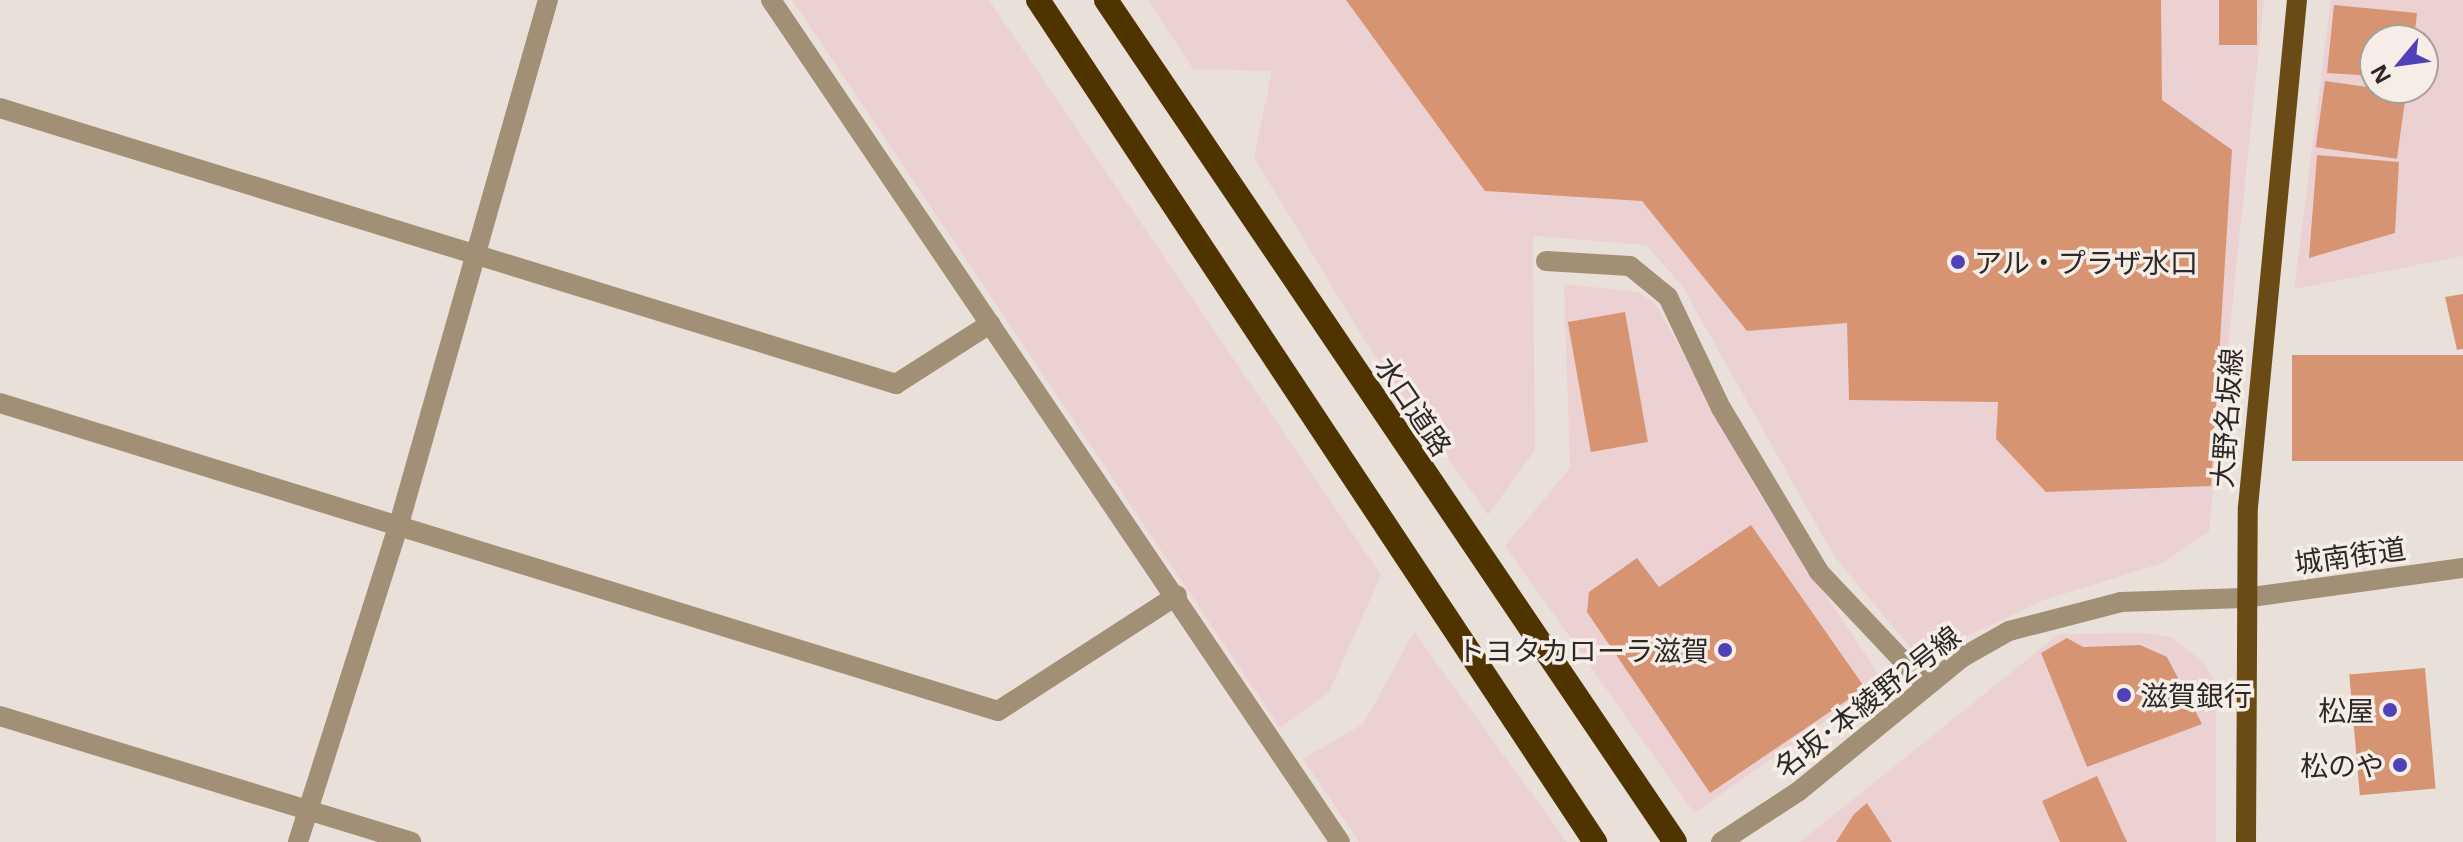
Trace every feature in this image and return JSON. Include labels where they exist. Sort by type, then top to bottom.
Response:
[{"type":"highway","points":[[1038,0],[1595,842]]},
{"type":"highway","name":"水口道路","points":[[1106,0],[1675,842]]},
{"type":"main road","name":"大野名坂線","points":[[2246,842],[2244,598],[2266,270],[2297,0]]},
{"type":"street","points":[[298,842],[399,524],[548,0]]},
{"type":"street","points":[[771,0],[1177,595],[1340,842]]},
{"type":"street","points":[[0,108],[476,251],[896,384],[990,324]]},
{"type":"street","points":[[1546,261],[1630,266],[1668,297],[1721,408],[1819,572],[1926,685]]},
{"type":"street","points":[[0,403],[998,711],[1177,595]]},
{"type":"street","name":"城南街道","points":[[2244,598],[2463,568]]},
{"type":"street","name":"名坂･本綾野2号線","points":[[1721,842],[1799,791],[1926,685],[2009,631],[2063,611],[2244,598]]},
{"type":"street","points":[[0,716],[411,842]]},
{"type":"shaded area","points":[[792,0],[989,0],[1381,575],[1329,692],[1280,728]]},
{"type":"shaded area","points":[[1148,0],[2264,0],[2209,531],[2163,563],[2044,600],[1934,652],[1913,651],[1834,556],[1682,286],[1646,245],[1533,236],[1535,450],[1488,515],[1367,344],[1254,158],[1272,71],[1193,69]]},
{"type":"shaded area","points":[[2331,0],[2463,0],[2463,256],[2294,289]]},
{"type":"shaded area","points":[[1564,284],[1638,292],[1656,304],[1756,489],[1883,681],[1694,813],[1505,546],[1570,468]]},
{"type":"shaded area","points":[[1414,632],[1567,842],[1359,842],[1303,759],[1363,724]]},
{"type":"shaded area","points":[[2144,633],[2173,638],[2204,663],[2216,684],[2216,842],[1800,842],[2059,634]]},
{"type":"building","name":"アル・プラザ水口","points":[[1346,0],[2161,0],[2162,100],[2232,150],[2211,486],[2046,492],[1996,439],[1998,402],[1849,400],[1847,323],[1747,331],[1642,201],[1485,191]]},
{"type":"building","points":[[2219,0],[2257,0],[2257,45],[2219,45]]},
{"type":"building","points":[[2334,5],[2417,13],[2416,24],[2359,24],[2359,75],[2327,73]]},
{"type":"building","points":[[2325,81],[2359,86],[2359,104],[2405,104],[2397,159],[2316,147]]},
{"type":"building","points":[[2317,155],[2399,162],[2395,233],[2309,258]]},
{"type":"building","points":[[2463,294],[2463,349],[2457,350],[2445,297]]},
{"type":"building","points":[[1625,312],[1648,442],[1591,452],[1568,322]]},
{"type":"building","points":[[2292,355],[2463,355],[2463,461],[2292,461]]},
{"type":"building","name":"トヨタカローラ滋賀","points":[[1751,525],[1865,688],[1710,793],[1587,612],[1589,592],[1637,558],[1659,587]]},
{"type":"building","name":"滋賀銀行","points":[[2067,638],[2083,647],[2140,645],[2167,657],[2202,724],[2087,767],[2041,653]]},
{"type":"building","points":[[2425,668],[2436,789],[2360,795],[2349,675]]},
{"type":"building","points":[[2097,776],[2127,842],[2060,842],[2042,801]]},
{"type":"building","points":[[1867,803],[1892,842],[1836,842],[1854,814]]},
{"type":"place","name":"アル・プラザ水口","points":[[1958,262]]},
{"type":"place","name":"トヨタカローラ滋賀","points":[[1725,650]]},
{"type":"place","name":"滋賀銀行","points":[[2124,695]]},
{"type":"place","name":"松屋","points":[[2390,710]]},
{"type":"place","name":"松のや","points":[[2400,765]]}]
